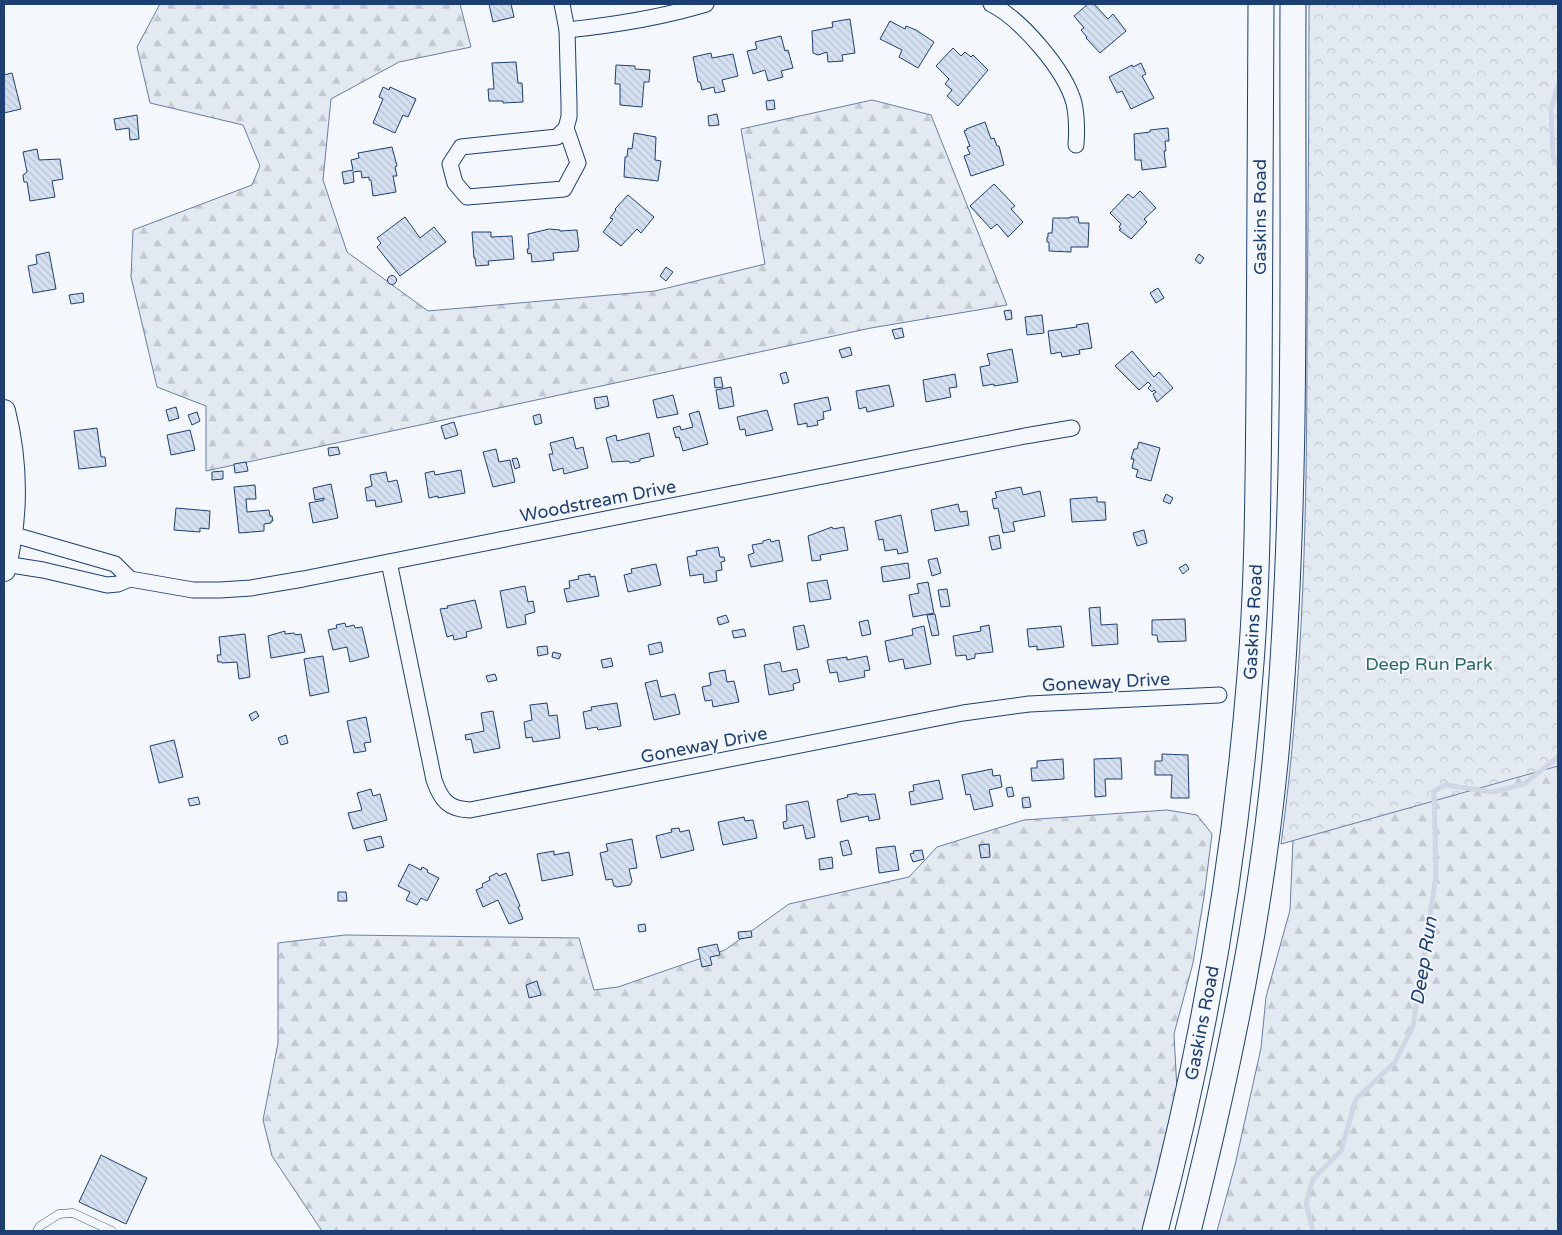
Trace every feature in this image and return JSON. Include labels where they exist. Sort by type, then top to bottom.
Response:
[{"type":"main road","name":"Gaskins Road","points":[[1155,1231],[1190,1086],[1223,909],[1240,789],[1251,671],[1258,526],[1260,4]]},
{"type":"main road","name":"Gaskins Road","points":[[1188,1231],[1213,1132],[1253,924],[1267,828],[1277,733],[1287,600],[1291,486],[1293,4]]},
{"type":"street","points":[[562,4],[566,30],[569,117],[566,128],[557,137],[461,147],[450,164],[455,183],[467,197],[564,189],[578,163],[566,128]]},
{"type":"street","points":[[566,30],[616,24],[679,12],[706,4]]},
{"type":"street","points":[[991,4],[1013,20],[1032,38],[1049,56],[1064,80],[1073,101],[1077,130],[1076,145]]},
{"type":"street","points":[[4,411],[14,481],[11,534],[4,567]]},
{"type":"street","name":"Woodstream Drive","points":[[4,567],[43,570],[108,585],[118,584],[130,579],[193,590],[220,590],[268,585],[1072,428]]},
{"type":"street","points":[[11,534],[115,564],[130,579]]},
{"type":"street","name":"Goneway Drive","points":[[389,562],[434,780],[438,793],[448,804],[458,809],[470,810],[963,713],[1029,704],[1219,695]]},
{"type":"lane","points":[[37,1231],[40,1226],[59,1214],[73,1213],[112,1231]]},
{"type":"green space","points":[[160,4],[460,4],[471,47],[399,62],[331,99],[323,180],[347,252],[428,311],[655,291],[765,264],[741,129],[872,100],[931,115],[1007,305],[871,328],[206,471],[206,406],[157,387],[131,277],[133,230],[252,185],[260,166],[243,125],[150,103],[137,47]]},
{"type":"green space","name":"Deep Run Park","points":[[1309,4],[1558,4],[1558,766],[1281,844],[1295,718],[1303,591],[1307,401]]},
{"type":"green space","points":[[1558,4],[1558,1231],[1217,1231],[1235,1165],[1261,1048],[1266,997],[1290,910],[1293,840],[1302,764]]},
{"type":"green space","points":[[1167,810],[1197,815],[1212,834],[1193,963],[1174,1034],[1177,1090],[1144,1231],[322,1231],[272,1156],[263,1120],[278,1043],[278,943],[345,935],[579,938],[594,990],[618,987],[725,950],[789,904],[909,877],[937,847],[1024,820]]},
{"type":"building","points":[[489,4],[511,4],[514,17],[493,22]]},
{"type":"building","points":[[1088,4],[1094,4],[1108,19],[1113,14],[1126,31],[1100,53],[1086,38],[1081,30],[1084,28],[1074,16]]},
{"type":"building","points":[[850,19],[855,53],[842,55],[843,61],[828,62],[827,52],[818,55],[813,53],[812,31],[833,27],[832,22]]},
{"type":"building","points":[[890,21],[905,29],[906,26],[916,30],[934,42],[918,68],[899,57],[902,50],[880,39]]},
{"type":"building","points":[[781,36],[785,51],[788,50],[793,68],[781,71],[783,77],[768,81],[765,70],[753,74],[747,51],[757,49],[755,42]]},
{"type":"building","points":[[953,48],[961,56],[965,52],[971,57],[973,55],[988,70],[958,106],[947,96],[952,90],[945,84],[949,79],[936,66]]},
{"type":"building","points":[[711,53],[712,58],[733,54],[738,76],[722,80],[725,91],[715,93],[714,87],[702,90],[700,82],[698,82],[693,57]]},
{"type":"building","points":[[516,62],[518,83],[522,83],[523,102],[503,103],[503,101],[489,101],[488,89],[494,89],[492,63]]},
{"type":"building","points":[[1141,63],[1146,74],[1142,76],[1154,98],[1131,109],[1122,91],[1117,93],[1109,77],[1132,65],[1133,67]]},
{"type":"building","points":[[616,65],[635,66],[635,69],[650,70],[649,82],[644,82],[642,107],[620,105],[620,84],[615,84]]},
{"type":"building","points":[[12,73],[21,109],[4,113],[4,75]]},
{"type":"building","points":[[383,87],[389,90],[390,87],[416,99],[408,117],[403,115],[395,133],[373,123],[383,99],[379,97]]},
{"type":"building","points":[[774,100],[775,109],[767,110],[766,101]]},
{"type":"building","points":[[717,114],[719,125],[709,126],[708,116]]},
{"type":"building","points":[[137,115],[139,139],[130,140],[129,128],[116,130],[114,119]]},
{"type":"building","points":[[985,122],[991,139],[994,138],[997,146],[999,146],[1004,165],[971,176],[964,156],[970,154],[967,147],[970,146],[964,131]]},
{"type":"building","points":[[1168,128],[1169,141],[1165,141],[1166,151],[1164,151],[1166,167],[1142,170],[1141,160],[1135,160],[1134,134]]},
{"type":"building","points":[[634,133],[656,137],[655,160],[661,161],[658,181],[624,177],[625,157],[627,157],[628,148],[632,149]]},
{"type":"building","points":[[392,147],[397,166],[395,167],[397,176],[393,176],[396,192],[373,196],[371,180],[369,180],[369,177],[362,178],[361,171],[353,172],[354,182],[344,184],[342,172],[353,170],[351,160],[359,158],[358,153]]},
{"type":"building","points":[[37,149],[39,160],[60,159],[63,179],[52,181],[55,197],[30,201],[27,182],[24,182],[23,175],[27,172],[23,152]]},
{"type":"building","points":[[994,184],[1015,206],[1011,209],[1023,222],[1008,237],[997,224],[991,229],[970,206]]},
{"type":"building","points":[[1140,191],[1156,208],[1144,219],[1147,222],[1131,239],[1119,230],[1121,229],[1119,227],[1121,224],[1110,213],[1128,194],[1133,198]]},
{"type":"building","points":[[628,195],[654,217],[641,233],[637,229],[621,246],[603,232],[613,219],[610,218],[615,209]]},
{"type":"building","points":[[405,217],[420,238],[434,227],[446,242],[400,276],[377,247],[381,243],[377,238]]},
{"type":"building","points":[[1078,217],[1079,223],[1089,223],[1088,247],[1071,247],[1071,252],[1049,251],[1047,237],[1048,233],[1052,233],[1053,218]]},
{"type":"building","points":[[549,229],[560,231],[577,230],[578,251],[553,253],[554,260],[532,262],[531,253],[528,254],[527,249],[529,249],[528,234]]},
{"type":"building","points":[[472,232],[491,232],[491,237],[512,236],[514,259],[488,261],[489,265],[476,266]]},
{"type":"building","points":[[49,252],[56,289],[33,293],[28,266],[37,264],[36,255]]},
{"type":"building","points":[[1199,254],[1204,258],[1200,264],[1195,260]]},
{"type":"building","points":[[666,267],[673,272],[666,281],[660,276]]},
{"type":"building","points":[[392,275],[397,280],[392,285],[387,280]]},
{"type":"building","points":[[1158,288],[1164,298],[1156,303],[1150,293]]},
{"type":"building","points":[[83,293],[84,302],[71,304],[69,295]]},
{"type":"building","points":[[1011,310],[1012,319],[1006,320],[1004,311]]},
{"type":"building","points":[[1042,315],[1044,333],[1027,335],[1025,317]]},
{"type":"building","points":[[1088,323],[1092,348],[1079,350],[1080,354],[1062,357],[1061,352],[1051,354],[1048,331],[1077,327],[1076,325]]},
{"type":"building","points":[[902,328],[904,337],[895,339],[892,330]]},
{"type":"building","points":[[850,347],[852,355],[842,358],[839,350]]},
{"type":"building","points":[[1012,349],[1018,382],[983,386],[980,367],[990,365],[987,354]]},
{"type":"building","points":[[1132,351],[1154,377],[1159,372],[1173,388],[1157,402],[1153,394],[1156,392],[1154,390],[1152,392],[1148,388],[1151,385],[1148,382],[1139,390],[1115,366]]},
{"type":"building","points":[[786,372],[789,382],[783,384],[780,374]]},
{"type":"building","points":[[955,374],[957,387],[949,388],[951,397],[926,402],[923,380]]},
{"type":"building","points":[[721,377],[723,387],[715,388],[714,378]]},
{"type":"building","points":[[889,385],[894,406],[867,412],[866,407],[859,409],[856,391]]},
{"type":"building","points":[[731,387],[734,406],[719,409],[716,390]]},
{"type":"building","points":[[673,395],[678,414],[657,418],[653,400]]},
{"type":"building","points":[[607,396],[609,406],[596,409],[594,398]]},
{"type":"building","points":[[828,397],[831,410],[823,412],[824,419],[817,421],[818,425],[807,427],[807,423],[798,425],[794,404]]},
{"type":"building","points":[[176,407],[179,418],[169,421],[166,410]]},
{"type":"building","points":[[767,410],[773,430],[746,436],[745,429],[740,430],[737,417]]},
{"type":"building","points":[[699,411],[708,444],[683,451],[679,437],[676,438],[673,428],[680,426],[681,430],[693,427],[689,414]]},
{"type":"building","points":[[197,412],[200,421],[192,425],[188,415]]},
{"type":"building","points":[[540,414],[542,423],[535,425],[533,416]]},
{"type":"building","points":[[454,422],[458,435],[445,439],[441,426]]},
{"type":"building","points":[[97,428],[101,457],[105,457],[106,466],[79,469],[74,431]]},
{"type":"building","points":[[190,430],[195,450],[171,455],[167,435]]},
{"type":"building","points":[[649,433],[654,456],[630,463],[629,461],[612,462],[606,438],[616,435],[617,441]]},
{"type":"building","points":[[573,437],[576,449],[583,447],[588,468],[564,474],[563,468],[553,471],[549,454],[553,454],[550,443]]},
{"type":"building","points":[[1139,442],[1160,448],[1151,481],[1136,477],[1138,470],[1132,468],[1134,459],[1131,459],[1134,449],[1137,449]]},
{"type":"building","points":[[338,447],[340,454],[329,456],[328,448]]},
{"type":"building","points":[[496,449],[499,462],[510,460],[515,482],[493,487],[483,452]]},
{"type":"building","points":[[517,458],[520,467],[515,469],[512,459]]},
{"type":"building","points":[[246,462],[248,471],[235,473],[234,464]]},
{"type":"building","points":[[461,470],[465,493],[429,498],[425,473],[434,471],[435,475]]},
{"type":"building","points":[[223,471],[223,479],[212,480],[212,472]]},
{"type":"building","points":[[386,472],[388,482],[397,480],[402,502],[376,507],[375,500],[367,501],[365,488],[372,486],[370,475]]},
{"type":"building","points":[[331,484],[338,518],[313,523],[309,503],[324,500],[324,498],[315,500],[313,488]]},
{"type":"building","points":[[255,485],[256,499],[246,499],[247,512],[269,510],[273,521],[264,524],[264,531],[239,533],[234,487]]},
{"type":"building","points":[[1021,487],[1023,495],[1040,491],[1045,516],[1013,522],[1015,531],[1003,533],[998,508],[994,509],[992,499],[997,498],[995,492]]},
{"type":"building","points":[[1166,494],[1173,498],[1170,504],[1163,501]]},
{"type":"building","points":[[1097,497],[1097,502],[1105,502],[1106,520],[1072,522],[1070,499]]},
{"type":"building","points":[[958,504],[960,512],[967,511],[969,525],[935,531],[931,510]]},
{"type":"building","points":[[176,508],[210,511],[209,529],[200,528],[200,532],[174,530]]},
{"type":"building","points":[[901,515],[908,552],[898,554],[897,549],[885,551],[883,539],[879,540],[875,521]]},
{"type":"building","points":[[832,527],[833,529],[844,527],[848,550],[820,555],[821,560],[812,561],[808,536]]},
{"type":"building","points":[[1144,530],[1147,543],[1137,546],[1133,533]]},
{"type":"building","points":[[999,535],[1001,548],[992,550],[989,537]]},
{"type":"building","points":[[770,539],[771,542],[779,540],[783,561],[751,567],[748,555],[754,553],[752,545],[763,543],[763,541]]},
{"type":"building","points":[[718,547],[720,557],[724,557],[725,561],[721,562],[722,570],[716,571],[717,581],[704,583],[703,574],[690,576],[687,557],[697,555],[696,551]]},
{"type":"building","points":[[937,558],[941,573],[932,576],[928,560]]},
{"type":"building","points":[[908,563],[910,578],[883,582],[881,567]]},
{"type":"building","points":[[656,564],[661,585],[628,592],[624,575],[632,573],[631,569]]},
{"type":"building","points":[[1186,564],[1189,569],[1183,574],[1179,568]]},
{"type":"building","points":[[590,574],[590,577],[595,576],[599,596],[567,602],[564,589],[570,588],[569,581],[579,579],[578,576]]},
{"type":"building","points":[[827,580],[831,599],[810,602],[807,583]]},
{"type":"building","points":[[928,582],[934,613],[913,617],[909,595],[919,593],[917,584]]},
{"type":"building","points":[[525,586],[528,602],[533,601],[535,612],[525,615],[526,624],[507,628],[500,591]]},
{"type":"building","points":[[947,589],[950,606],[941,607],[938,590]]},
{"type":"building","points":[[475,600],[482,628],[466,632],[467,637],[454,640],[453,635],[447,637],[440,609]]},
{"type":"building","points":[[1100,607],[1101,625],[1117,624],[1118,644],[1092,646],[1089,608]]},
{"type":"building","points":[[935,614],[939,635],[932,636],[927,615]]},
{"type":"building","points":[[726,615],[729,622],[719,625],[717,618]]},
{"type":"building","points":[[1185,619],[1186,641],[1158,642],[1157,635],[1152,635],[1152,620]]},
{"type":"building","points":[[868,620],[871,634],[862,636],[859,622]]},
{"type":"building","points":[[345,623],[346,627],[354,625],[355,628],[362,627],[369,657],[350,662],[347,647],[333,650],[328,630],[337,628],[336,625]]},
{"type":"building","points":[[804,625],[809,647],[797,650],[793,627]]},
{"type":"building","points":[[989,625],[993,652],[975,654],[975,658],[967,660],[966,655],[956,656],[953,636],[981,631],[980,627]]},
{"type":"building","points":[[924,626],[931,664],[905,669],[903,659],[889,662],[885,641],[913,635],[912,629]]},
{"type":"building","points":[[1061,626],[1064,647],[1037,650],[1037,646],[1029,647],[1027,629]]},
{"type":"building","points":[[744,629],[746,636],[734,638],[732,631]]},
{"type":"building","points":[[285,631],[285,634],[301,634],[305,652],[271,658],[268,636]]},
{"type":"building","points":[[245,634],[250,677],[239,679],[237,662],[218,662],[217,655],[221,655],[219,637]]},
{"type":"building","points":[[661,642],[663,652],[650,655],[648,645]]},
{"type":"building","points":[[547,646],[548,654],[538,656],[537,647]]},
{"type":"building","points":[[553,652],[561,654],[559,659],[552,657]]},
{"type":"building","points":[[323,656],[329,692],[310,696],[304,659]]},
{"type":"building","points":[[867,656],[870,670],[864,671],[865,677],[839,682],[837,672],[830,673],[827,660],[847,657],[847,660]]},
{"type":"building","points":[[611,658],[613,666],[603,668],[601,660]]},
{"type":"building","points":[[780,662],[782,672],[797,669],[800,682],[793,684],[794,690],[769,695],[764,665]]},
{"type":"building","points":[[725,670],[727,682],[734,681],[739,702],[713,707],[712,700],[705,701],[702,687],[711,685],[709,673]]},
{"type":"building","points":[[495,674],[497,680],[488,682],[486,676]]},
{"type":"building","points":[[657,680],[661,697],[675,694],[680,714],[654,720],[645,683]]},
{"type":"building","points":[[547,703],[549,716],[557,715],[560,738],[533,742],[532,737],[526,738],[524,722],[532,720],[530,705]]},
{"type":"building","points":[[617,703],[621,726],[598,730],[597,727],[586,729],[583,712],[592,710],[591,707]]},
{"type":"building","points":[[256,711],[259,716],[252,721],[249,715]]},
{"type":"building","points":[[493,711],[500,748],[474,753],[471,739],[466,740],[465,735],[484,731],[481,713]]},
{"type":"building","points":[[366,717],[371,742],[364,743],[366,751],[354,753],[347,721]]},
{"type":"building","points":[[286,735],[288,743],[281,745],[278,738]]},
{"type":"building","points":[[174,740],[183,777],[159,783],[150,746]]},
{"type":"building","points":[[1162,754],[1188,755],[1189,798],[1171,798],[1172,775],[1155,775],[1155,761],[1162,761]]},
{"type":"building","points":[[1121,758],[1122,779],[1105,779],[1106,796],[1095,797],[1094,759]]},
{"type":"building","points":[[1063,759],[1064,779],[1032,781],[1031,768],[1037,768],[1037,761]]},
{"type":"building","points":[[992,769],[993,776],[1000,775],[1002,787],[989,790],[993,806],[974,810],[970,794],[966,795],[962,775]]},
{"type":"building","points":[[939,780],[943,799],[911,805],[909,792],[914,791],[913,785]]},
{"type":"building","points":[[1012,787],[1014,796],[1008,797],[1006,788]]},
{"type":"building","points":[[371,789],[373,796],[380,794],[387,820],[353,829],[348,813],[362,810],[357,793]]},
{"type":"building","points":[[857,793],[858,795],[875,794],[880,819],[869,821],[868,816],[841,822],[837,800]]},
{"type":"building","points":[[198,797],[200,804],[190,806],[188,799]]},
{"type":"building","points":[[1029,797],[1031,807],[1023,808],[1022,798]]},
{"type":"building","points":[[808,801],[815,837],[806,839],[803,825],[784,829],[783,822],[787,821],[786,805]]},
{"type":"building","points":[[744,817],[745,821],[753,820],[757,838],[723,845],[718,822]]},
{"type":"building","points":[[679,828],[680,832],[689,830],[694,850],[661,858],[656,836],[672,832],[671,829]]},
{"type":"building","points":[[381,836],[384,847],[367,851],[364,840]]},
{"type":"building","points":[[632,839],[637,868],[629,869],[632,881],[630,885],[614,886],[612,879],[606,880],[600,853],[608,851],[606,844]]},
{"type":"building","points":[[848,840],[852,854],[843,856],[840,842]]},
{"type":"building","points":[[989,844],[990,857],[981,858],[979,845]]},
{"type":"building","points":[[895,846],[899,870],[879,873],[876,848]]},
{"type":"building","points":[[922,850],[924,859],[913,862],[910,854],[914,853],[913,851]]},
{"type":"building","points":[[554,851],[554,855],[569,852],[573,875],[542,881],[537,854]]},
{"type":"building","points":[[832,857],[833,868],[820,870],[819,859]]},
{"type":"building","points":[[409,864],[421,870],[422,867],[439,878],[427,901],[421,898],[417,905],[406,900],[410,892],[398,886]]},
{"type":"building","points":[[497,873],[499,876],[506,873],[520,906],[518,907],[523,919],[509,924],[498,900],[483,907],[476,890],[483,887],[482,884],[490,880],[489,877]]},
{"type":"building","points":[[338,892],[346,892],[347,901],[338,901]]},
{"type":"building","points":[[645,924],[646,931],[639,932],[638,925]]},
{"type":"building","points":[[751,931],[752,937],[739,939],[738,932]]},
{"type":"building","points":[[717,944],[720,955],[710,957],[712,965],[702,967],[698,948]]},
{"type":"building","points":[[537,981],[541,995],[529,998],[526,985]]},
{"type":"building","points":[[101,1155],[147,1178],[126,1224],[79,1202]]},
{"type":"waterway","name":"Deep Run","points":[[1558,86],[1551,109],[1553,157],[1558,165]]},
{"type":"waterway","name":"Deep Run","points":[[1313,1231],[1306,1203],[1313,1179],[1341,1151],[1356,1099],[1395,1062],[1413,1026],[1436,876],[1434,791],[1445,785],[1493,792],[1524,784],[1558,757]]}]
